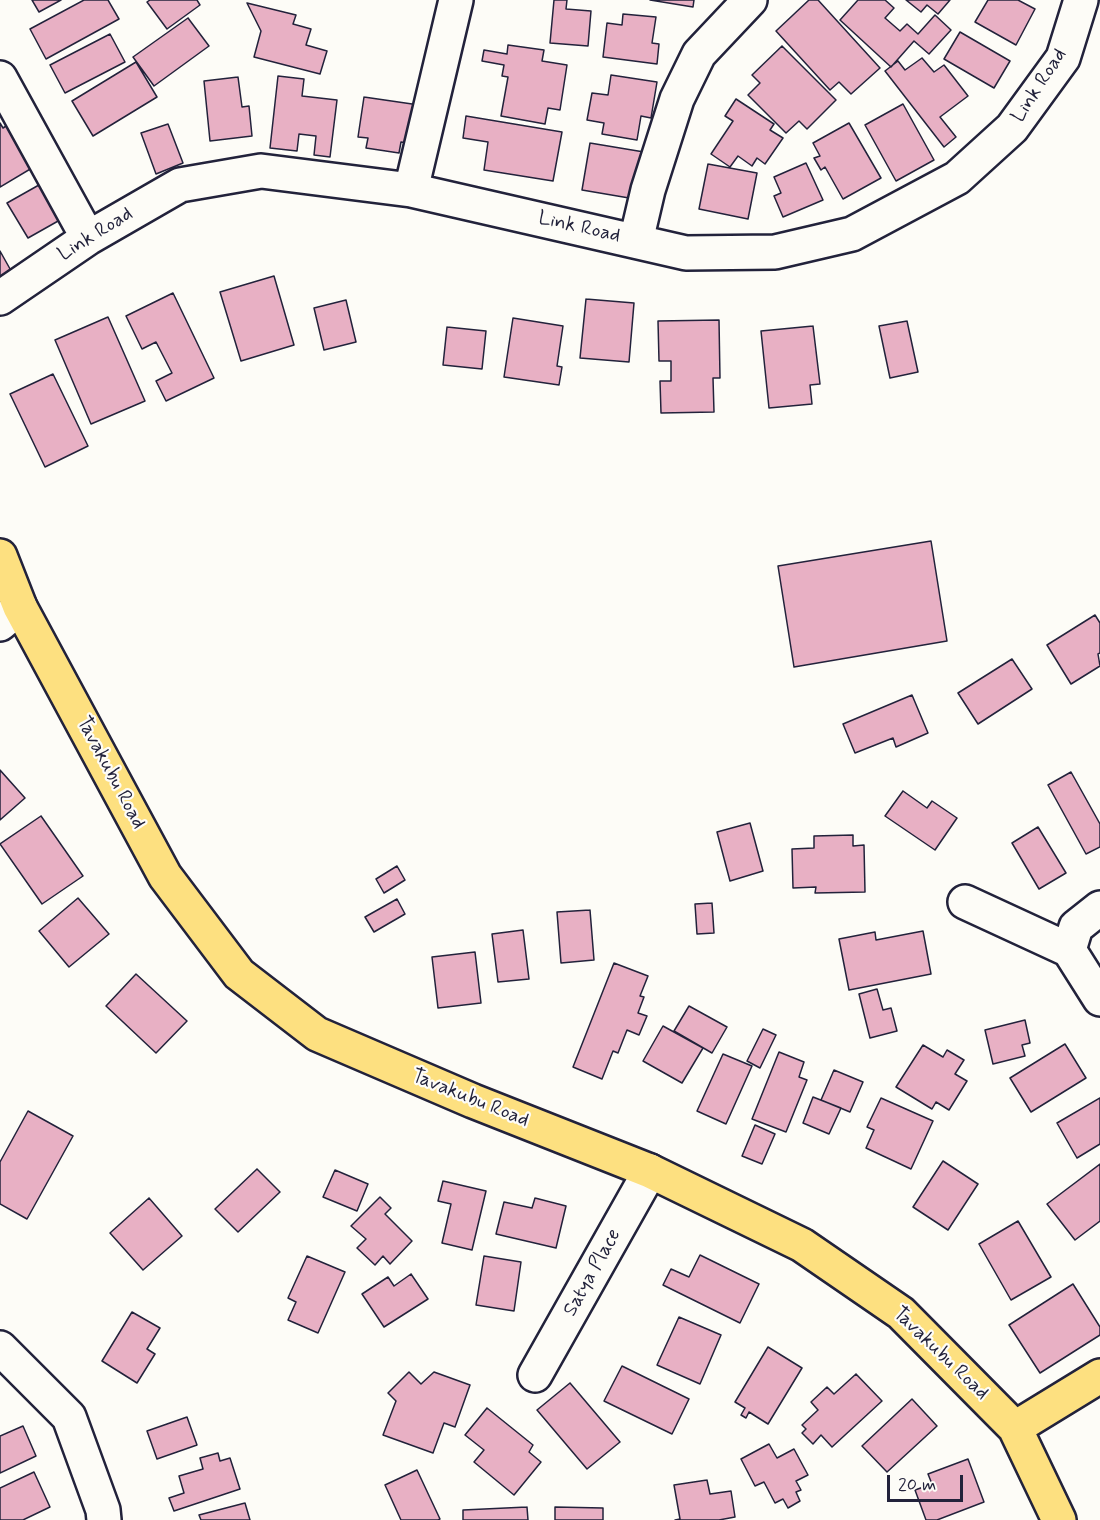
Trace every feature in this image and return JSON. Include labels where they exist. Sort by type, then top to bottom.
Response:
[{"type":"main road","name":"Tavakubu Road","points":[[0,556],[10,616],[165,876],[239,975],[317,1035],[473,1101],[650,1171],[802,1245],[901,1313],[1015,1428],[1059,1520]]},
{"type":"main road","points":[[1015,1428],[1100,1376]]},
{"type":"street","points":[[411,190],[456,0]]},
{"type":"street","points":[[636,241],[648,190],[676,99],[699,54],[750,0]]},
{"type":"street","name":"Link Road","points":[[0,298],[88,238],[180,185],[261,171],[411,190],[686,253],[775,252],[852,234],[957,178],[1012,128],[1063,58],[1081,0]]},
{"type":"street","points":[[0,78],[88,238]]},
{"type":"street","points":[[965,903],[1070,950],[1100,999]]},
{"type":"street","points":[[1070,950],[1076,927],[1100,908]]},
{"type":"street","name":"Satya Place","points":[[536,1375],[650,1171]]},
{"type":"street","points":[[0,1348],[69,1417],[104,1509],[104,1520]]},
{"type":"building","points":[[32,0],[61,0],[39,12]]},
{"type":"building","points":[[84,0],[108,0],[119,19],[46,59],[30,29]]},
{"type":"building","points":[[150,0],[197,0],[200,5],[167,29],[147,2]]},
{"type":"building","points":[[554,0],[567,0],[566,9],[591,11],[588,46],[550,43]]},
{"type":"building","points":[[650,0],[694,0],[693,7]]},
{"type":"building","points":[[809,0],[818,0],[880,68],[851,94],[839,82],[830,90],[776,31]]},
{"type":"building","points":[[858,0],[885,0],[894,8],[885,18],[900,31],[907,24],[918,34],[935,15],[951,30],[929,54],[914,41],[891,67],[840,20]]},
{"type":"building","points":[[906,0],[950,0],[938,14],[927,5],[921,12]]},
{"type":"building","points":[[988,0],[1018,0],[1035,9],[1016,45],[975,22]]},
{"type":"building","points":[[247,3],[296,15],[293,24],[311,29],[306,45],[327,51],[320,74],[254,57],[261,31]]},
{"type":"building","points":[[623,14],[656,17],[652,43],[659,44],[657,64],[603,57],[607,23],[622,25]]},
{"type":"building","points":[[188,18],[209,46],[154,86],[133,57]]},
{"type":"building","points":[[960,32],[1010,61],[994,88],[944,59]]},
{"type":"building","points":[[110,34],[125,62],[65,93],[50,65]]},
{"type":"building","points":[[508,45],[544,50],[542,61],[567,65],[560,110],[548,108],[545,124],[501,116],[508,77],[502,76],[504,65],[482,61],[484,50],[507,54]]},
{"type":"building","points":[[782,46],[836,100],[807,129],[799,121],[786,133],[748,95],[760,83],[752,75]]},
{"type":"building","points":[[922,58],[934,72],[944,65],[968,96],[940,117],[956,137],[944,147],[885,71],[898,61],[905,70]]},
{"type":"building","points":[[136,62],[157,97],[93,136],[72,101]]},
{"type":"building","points":[[611,75],[657,82],[651,118],[641,116],[637,140],[602,134],[604,123],[587,120],[592,93],[608,95]]},
{"type":"building","points":[[278,76],[304,79],[302,96],[337,100],[330,157],[314,155],[316,136],[299,134],[297,151],[270,148]]},
{"type":"building","points":[[238,77],[242,107],[249,106],[252,136],[210,141],[204,81]]},
{"type":"building","points":[[364,97],[419,105],[413,144],[401,142],[399,153],[366,148],[368,138],[358,137]]},
{"type":"building","points":[[736,99],[774,124],[770,130],[783,138],[765,164],[757,158],[752,166],[738,156],[730,167],[711,154],[733,121],[725,116]]},
{"type":"building","points":[[903,104],[934,160],[896,181],[865,125]]},
{"type":"building","points":[[466,116],[562,132],[553,181],[484,170],[488,142],[463,138]]},
{"type":"building","points":[[17,119],[42,162],[0,187],[0,123],[3,128]]},
{"type":"building","points":[[849,123],[881,178],[843,199],[825,167],[821,170],[814,158],[820,156],[813,143]]},
{"type":"building","points":[[168,124],[183,163],[156,174],[141,133]]},
{"type":"building","points":[[590,143],[644,152],[635,199],[582,190]]},
{"type":"building","points":[[806,163],[823,200],[783,217],[774,196],[781,193],[774,177]]},
{"type":"building","points":[[708,164],[757,173],[748,219],[699,209]]},
{"type":"building","points":[[46,181],[67,216],[28,238],[7,203]]},
{"type":"building","points":[[0,251],[14,276],[0,283]]},
{"type":"building","points":[[274,276],[294,345],[241,361],[220,292]]},
{"type":"building","points":[[173,293],[214,378],[166,401],[156,381],[172,373],[156,342],[142,349],[126,316]]},
{"type":"building","points":[[586,299],[634,303],[629,362],[580,358]]},
{"type":"building","points":[[346,300],[356,342],[324,350],[314,308]]},
{"type":"building","points":[[108,317],[145,401],[91,424],[55,340]]},
{"type":"building","points":[[513,318],[563,326],[557,366],[562,367],[559,385],[504,377]]},
{"type":"building","points":[[719,320],[720,378],[713,378],[714,412],[661,413],[660,381],[671,381],[671,361],[659,361],[658,321]]},
{"type":"building","points":[[907,321],[918,372],[890,378],[879,326]]},
{"type":"building","points":[[813,326],[820,384],[810,385],[812,404],[769,408],[761,331]]},
{"type":"building","points":[[447,327],[486,331],[482,369],[443,365]]},
{"type":"building","points":[[53,374],[88,446],[45,467],[10,394]]},
{"type":"building","points":[[931,541],[947,641],[794,667],[778,566]]},
{"type":"building","points":[[1095,615],[1100,623],[1100,653],[1098,654],[1100,666],[1071,684],[1047,645]]},
{"type":"building","points":[[1012,659],[1032,689],[978,724],[958,693]]},
{"type":"building","points":[[912,695],[928,733],[896,747],[893,738],[855,753],[843,724]]},
{"type":"building","points":[[0,770],[25,798],[0,820]]},
{"type":"building","points":[[1071,772],[1100,824],[1100,847],[1086,854],[1048,785]]},
{"type":"building","points":[[903,791],[927,808],[932,801],[957,818],[935,850],[885,816]]},
{"type":"building","points":[[41,816],[83,876],[42,904],[0,844]]},
{"type":"building","points":[[750,823],[763,871],[730,881],[717,832]]},
{"type":"building","points":[[1038,827],[1066,873],[1039,889],[1012,843]]},
{"type":"building","points":[[853,835],[853,846],[864,845],[865,892],[815,893],[816,887],[793,888],[792,849],[814,848],[814,836]]},
{"type":"building","points":[[397,866],[405,880],[384,893],[376,879]]},
{"type":"building","points":[[78,898],[109,934],[69,967],[39,931]]},
{"type":"building","points":[[397,899],[405,914],[374,932],[365,917]]},
{"type":"building","points":[[712,903],[714,933],[697,934],[695,904]]},
{"type":"building","points":[[590,910],[594,960],[561,963],[557,912]]},
{"type":"building","points":[[523,930],[529,979],[498,982],[492,934]]},
{"type":"building","points":[[923,931],[931,974],[849,990],[839,939],[875,932],[876,940]]},
{"type":"building","points":[[475,952],[481,1003],[438,1008],[432,957]]},
{"type":"building","points":[[614,963],[648,976],[640,996],[644,997],[638,1013],[647,1016],[639,1035],[627,1030],[618,1053],[613,1051],[602,1079],[573,1067]]},
{"type":"building","points":[[136,974],[187,1021],[156,1053],[106,1006]]},
{"type":"building","points":[[877,989],[883,1010],[891,1008],[897,1031],[870,1038],[859,994]]},
{"type":"building","points":[[689,1006],[727,1027],[712,1053],[674,1031]]},
{"type":"building","points":[[1025,1020],[1030,1043],[1022,1045],[1025,1056],[993,1064],[985,1030]]},
{"type":"building","points":[[663,1026],[703,1048],[682,1083],[643,1061]]},
{"type":"building","points":[[763,1029],[776,1035],[760,1068],[747,1061]]},
{"type":"building","points":[[1065,1044],[1086,1078],[1031,1112],[1010,1078]]},
{"type":"building","points":[[923,1045],[943,1057],[947,1050],[964,1060],[955,1074],[967,1081],[949,1110],[936,1102],[932,1109],[896,1087]]},
{"type":"building","points":[[779,1052],[804,1062],[799,1077],[807,1080],[786,1132],[752,1119]]},
{"type":"building","points":[[723,1054],[752,1066],[726,1124],[697,1111]]},
{"type":"building","points":[[834,1070],[863,1082],[850,1112],[821,1100]]},
{"type":"building","points":[[813,1097],[841,1108],[829,1134],[803,1123]]},
{"type":"building","points":[[881,1098],[933,1121],[911,1169],[866,1148],[874,1130],[867,1127]]},
{"type":"building","points":[[1100,1098],[1100,1144],[1077,1158],[1057,1123]]},
{"type":"building","points":[[28,1111],[73,1136],[27,1219],[0,1204],[0,1162]]},
{"type":"building","points":[[755,1125],[775,1134],[762,1164],[742,1156]]},
{"type":"building","points":[[943,1161],[978,1184],[948,1230],[913,1207]]},
{"type":"building","points":[[1100,1164],[1100,1221],[1075,1240],[1047,1204]]},
{"type":"building","points":[[257,1169],[280,1192],[238,1232],[215,1209]]},
{"type":"building","points":[[335,1170],[368,1184],[357,1211],[323,1197]]},
{"type":"building","points":[[443,1181],[486,1191],[472,1250],[442,1243],[451,1204],[438,1201]]},
{"type":"building","points":[[380,1197],[391,1208],[385,1214],[412,1241],[390,1264],[383,1256],[375,1265],[357,1248],[366,1239],[351,1226]]},
{"type":"building","points":[[149,1198],[182,1236],[143,1270],[110,1233]]},
{"type":"building","points":[[535,1198],[566,1206],[556,1248],[496,1234],[504,1202],[532,1208]]},
{"type":"building","points":[[1018,1221],[1051,1277],[1011,1300],[979,1244]]},
{"type":"building","points":[[700,1255],[759,1284],[740,1323],[663,1285],[671,1269],[689,1277]]},
{"type":"building","points":[[307,1256],[345,1272],[318,1333],[288,1320],[296,1302],[288,1298]]},
{"type":"building","points":[[484,1256],[521,1262],[514,1311],[476,1305]]},
{"type":"building","points":[[411,1274],[428,1299],[384,1327],[362,1294],[388,1277],[394,1286]]},
{"type":"building","points":[[1073,1284],[1100,1327],[1100,1335],[1040,1373],[1009,1325]]},
{"type":"building","points":[[132,1312],[160,1328],[147,1349],[155,1354],[137,1383],[102,1361]]},
{"type":"building","points":[[679,1317],[721,1335],[700,1384],[657,1365]]},
{"type":"building","points":[[768,1347],[802,1368],[768,1424],[749,1412],[746,1418],[741,1415],[745,1408],[735,1402]]},
{"type":"building","points":[[622,1366],[689,1399],[672,1434],[604,1401]]},
{"type":"building","points":[[409,1372],[421,1384],[434,1372],[470,1385],[455,1427],[444,1423],[433,1453],[383,1435],[396,1401],[388,1393]]},
{"type":"building","points":[[856,1374],[882,1401],[832,1447],[821,1435],[813,1444],[802,1433],[806,1429],[802,1425],[818,1410],[811,1402],[827,1387],[834,1394]]},
{"type":"building","points":[[570,1383],[620,1442],[587,1469],[537,1410]]},
{"type":"building","points":[[912,1399],[937,1426],[887,1472],[862,1446]]},
{"type":"building","points":[[487,1408],[533,1445],[529,1452],[541,1462],[514,1495],[474,1462],[484,1450],[465,1435]]},
{"type":"building","points":[[187,1417],[197,1445],[157,1459],[147,1431]]},
{"type":"building","points":[[23,1426],[36,1456],[0,1473],[0,1436]]},
{"type":"building","points":[[769,1444],[777,1458],[794,1449],[808,1475],[796,1481],[801,1490],[796,1492],[800,1501],[788,1508],[783,1499],[775,1503],[764,1482],[755,1486],[741,1459]]},
{"type":"building","points":[[218,1453],[220,1461],[230,1458],[240,1489],[174,1511],[169,1498],[184,1493],[179,1476],[203,1469],[200,1458]]},
{"type":"building","points":[[968,1459],[984,1502],[937,1520],[926,1520],[915,1490],[932,1484],[928,1474]]},
{"type":"building","points":[[417,1470],[440,1519],[438,1520],[401,1520],[385,1485]]},
{"type":"building","points":[[34,1472],[50,1507],[23,1520],[0,1520],[0,1488]]},
{"type":"building","points":[[707,1480],[710,1494],[731,1491],[735,1517],[719,1520],[675,1520],[680,1519],[674,1485]]},
{"type":"building","points":[[245,1503],[250,1520],[201,1520],[199,1515]]},
{"type":"building","points":[[527,1507],[528,1520],[463,1520],[463,1510]]},
{"type":"building","points":[[555,1507],[603,1508],[603,1520],[555,1520]]}]
